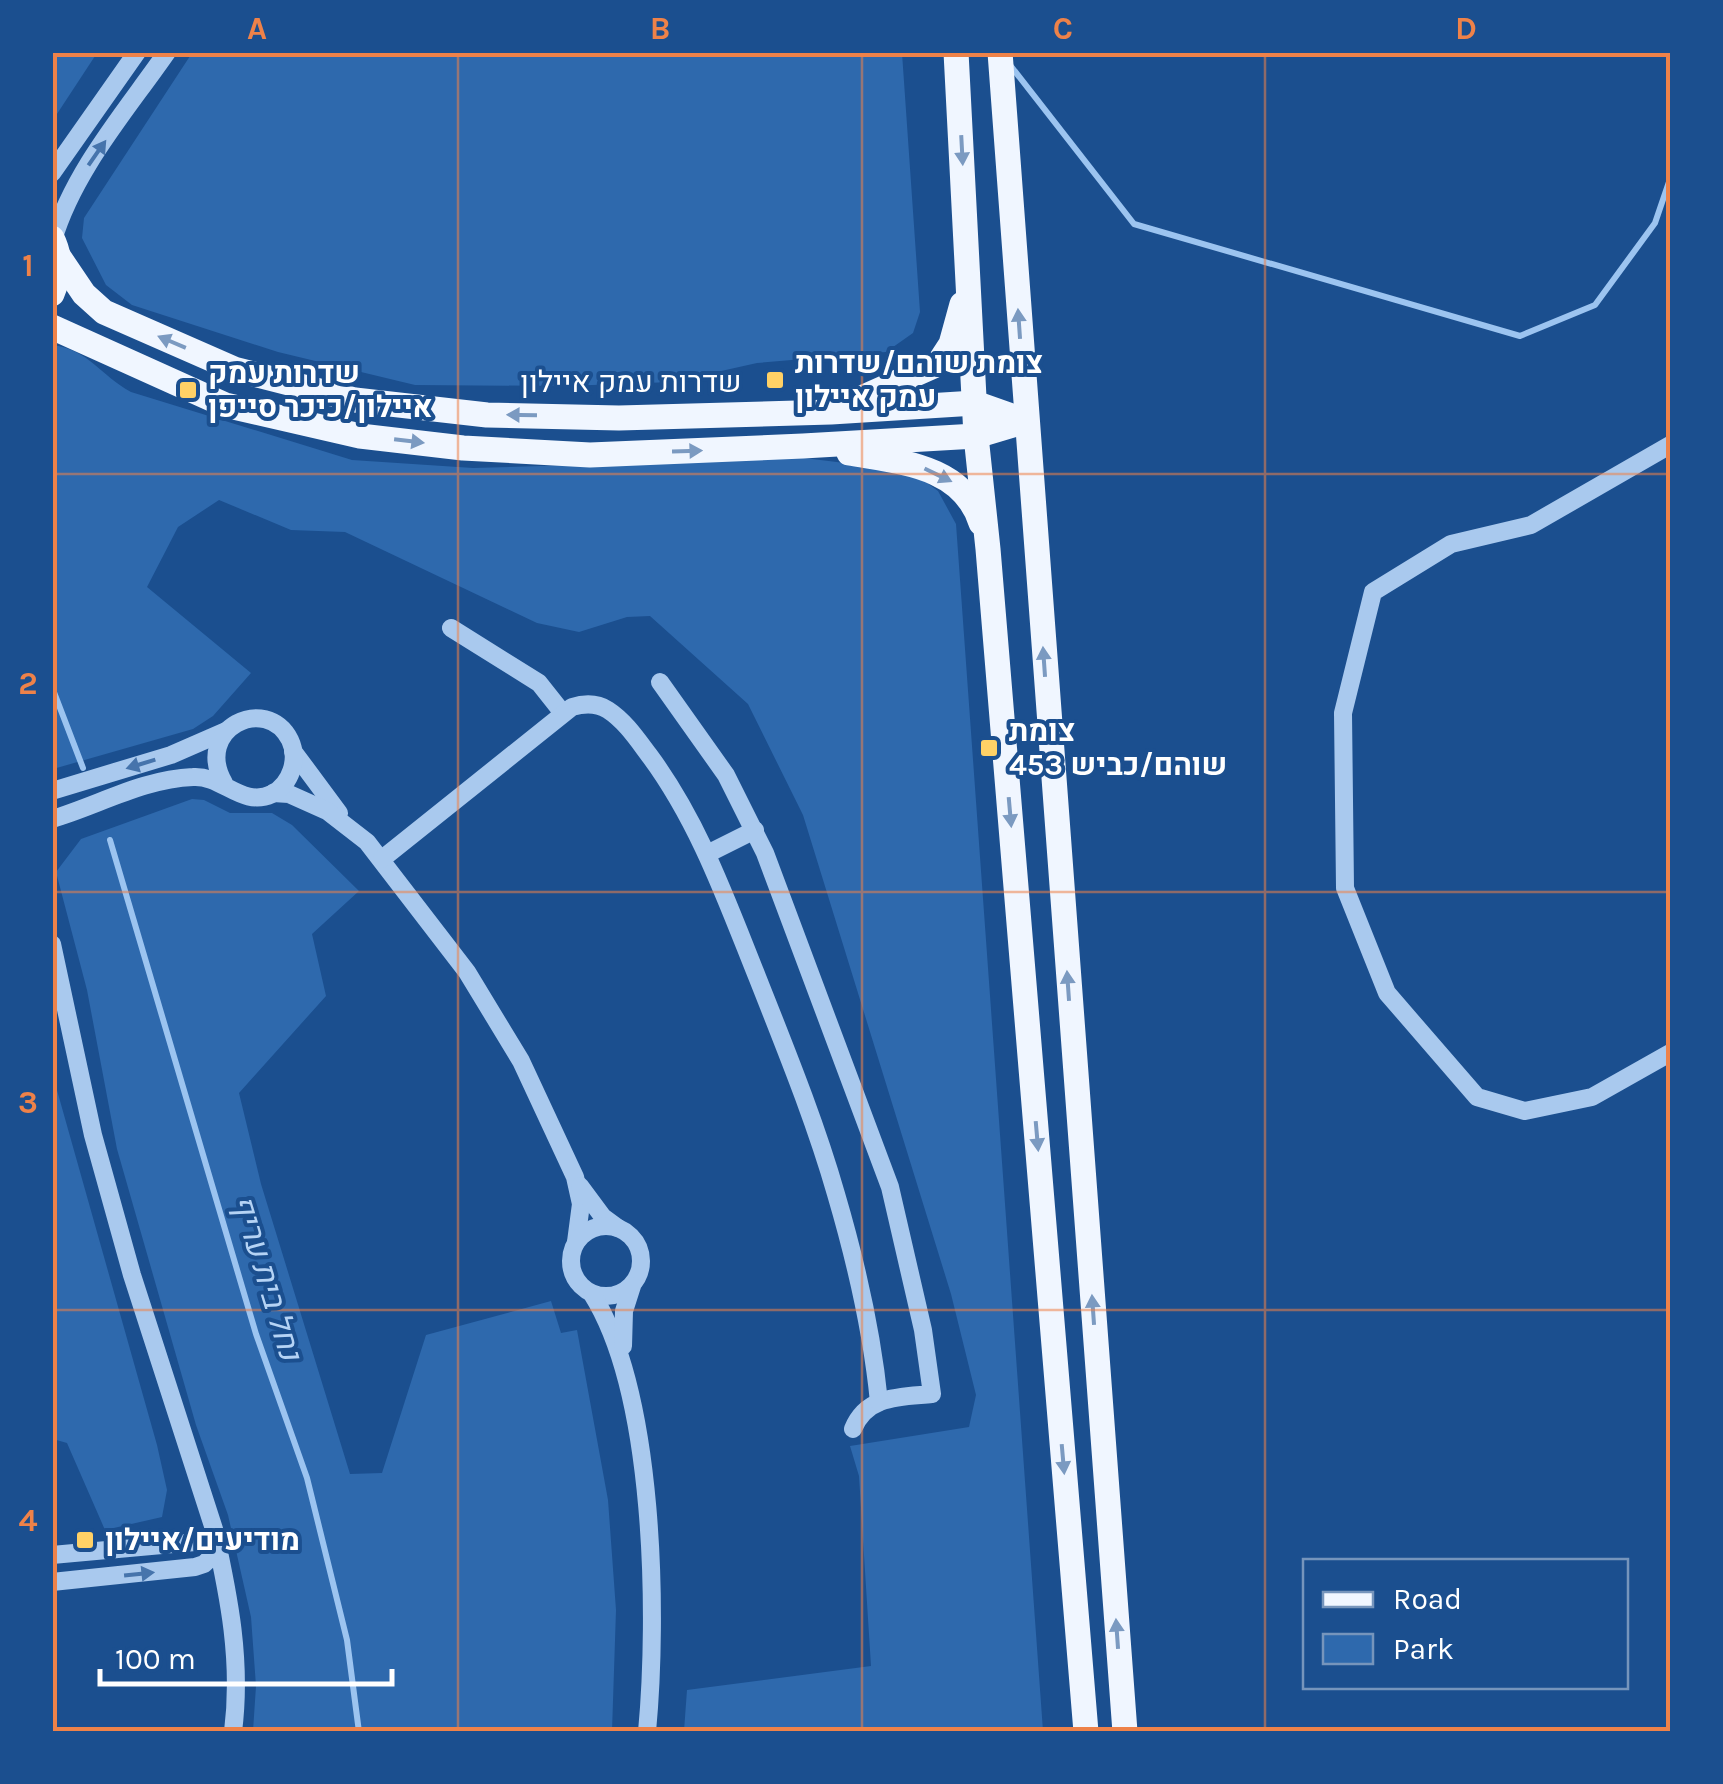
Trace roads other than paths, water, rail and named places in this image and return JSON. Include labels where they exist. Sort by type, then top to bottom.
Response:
[{"type":"main road","points":[[956,52],[976,436],[1086,1732]]},
{"type":"main road","points":[[1000,52],[1124,1732]]},
{"type":"main road","points":[[52,294],[59,278],[55,245]]},
{"type":"main road","name":"שדרות עמק איילון","points":[[55,245],[84,294],[104,312],[234,368],[355,400],[487,414],[619,418],[976,403],[1026,421]]},
{"type":"main road","points":[[831,412],[938,364],[955,333],[969,270]]},
{"type":"main road","points":[[52,327],[225,405],[360,436],[462,448],[590,455],[810,445],[976,436],[1026,421]]},
{"type":"main road","points":[[810,445],[916,465],[951,480],[978,514],[988,549]]},
{"type":"street","points":[[52,173],[138,52]]},
{"type":"street","points":[[55,245],[65,206],[83,173],[167,52]]},
{"type":"street","points":[[1670,445],[1532,525],[1452,544],[1374,592],[1343,713],[1345,888],[1387,993],[1476,1098],[1525,1110],[1592,1098],[1670,1053]]},
{"type":"street","points":[[451,628],[539,683],[562,712]]},
{"type":"street","points":[[660,682],[716,760],[755,830],[890,1187],[932,1394],[879,1402],[866,1408],[854,1430]]},
{"type":"street","points":[[382,859],[562,712],[582,704],[595,704],[618,718],[661,770],[707,854],[792,1064],[835,1190],[866,1312],[879,1402]]},
{"type":"street","points":[[52,791],[170,755],[240,722],[262,720],[283,731],[293,752],[348,826],[382,859],[496,1017],[543,1104],[574,1177],[581,1204],[570,1259],[572,1273],[578,1284],[592,1294],[610,1327],[622,1362],[636,1432],[648,1530],[648,1732]]},
{"type":"street","points":[[224,783],[217,771],[216,755],[227,731]]},
{"type":"street","points":[[273,793],[288,779],[293,752]]},
{"type":"street","points":[[52,819],[165,780],[197,776],[224,783],[246,797],[273,793],[309,802],[348,826]]},
{"type":"street","points":[[707,854],[755,830]]},
{"type":"street","points":[[52,944],[93,1136],[230,1600],[238,1668],[233,1732]]},
{"type":"street","points":[[574,1177],[594,1206],[632,1236],[641,1256],[639,1274],[624,1311],[622,1362]]},
{"type":"street","points":[[576,1242],[592,1228],[618,1228]]},
{"type":"street","points":[[592,1294],[611,1297],[632,1286]]},
{"type":"street","points":[[52,1555],[195,1542],[218,1550]]},
{"type":"street","points":[[52,1582],[195,1566],[204,1564],[218,1550]]},
{"type":"waterway","points":[[1010,65],[1134,224],[1520,336],[1595,305],[1655,223],[1670,179]]},
{"type":"waterway","name":"נחל בית עריף","points":[[52,687],[83,768]]},
{"type":"waterway","name":"נחל בית עריף","points":[[110,840],[256,1334],[307,1478],[347,1640],[359,1732]]},
{"type":"place","name":"צומת שוהם/שדרות עמק איילון","points":[[775,380]]},
{"type":"place","name":"שדרות עמק איילון/כיכר סייפן","points":[[188,390]]},
{"type":"place","name":"צומת שוהם/כביש 453","points":[[989,748]]},
{"type":"place","name":"מודיעים/איילון","points":[[85,1540]]}]
